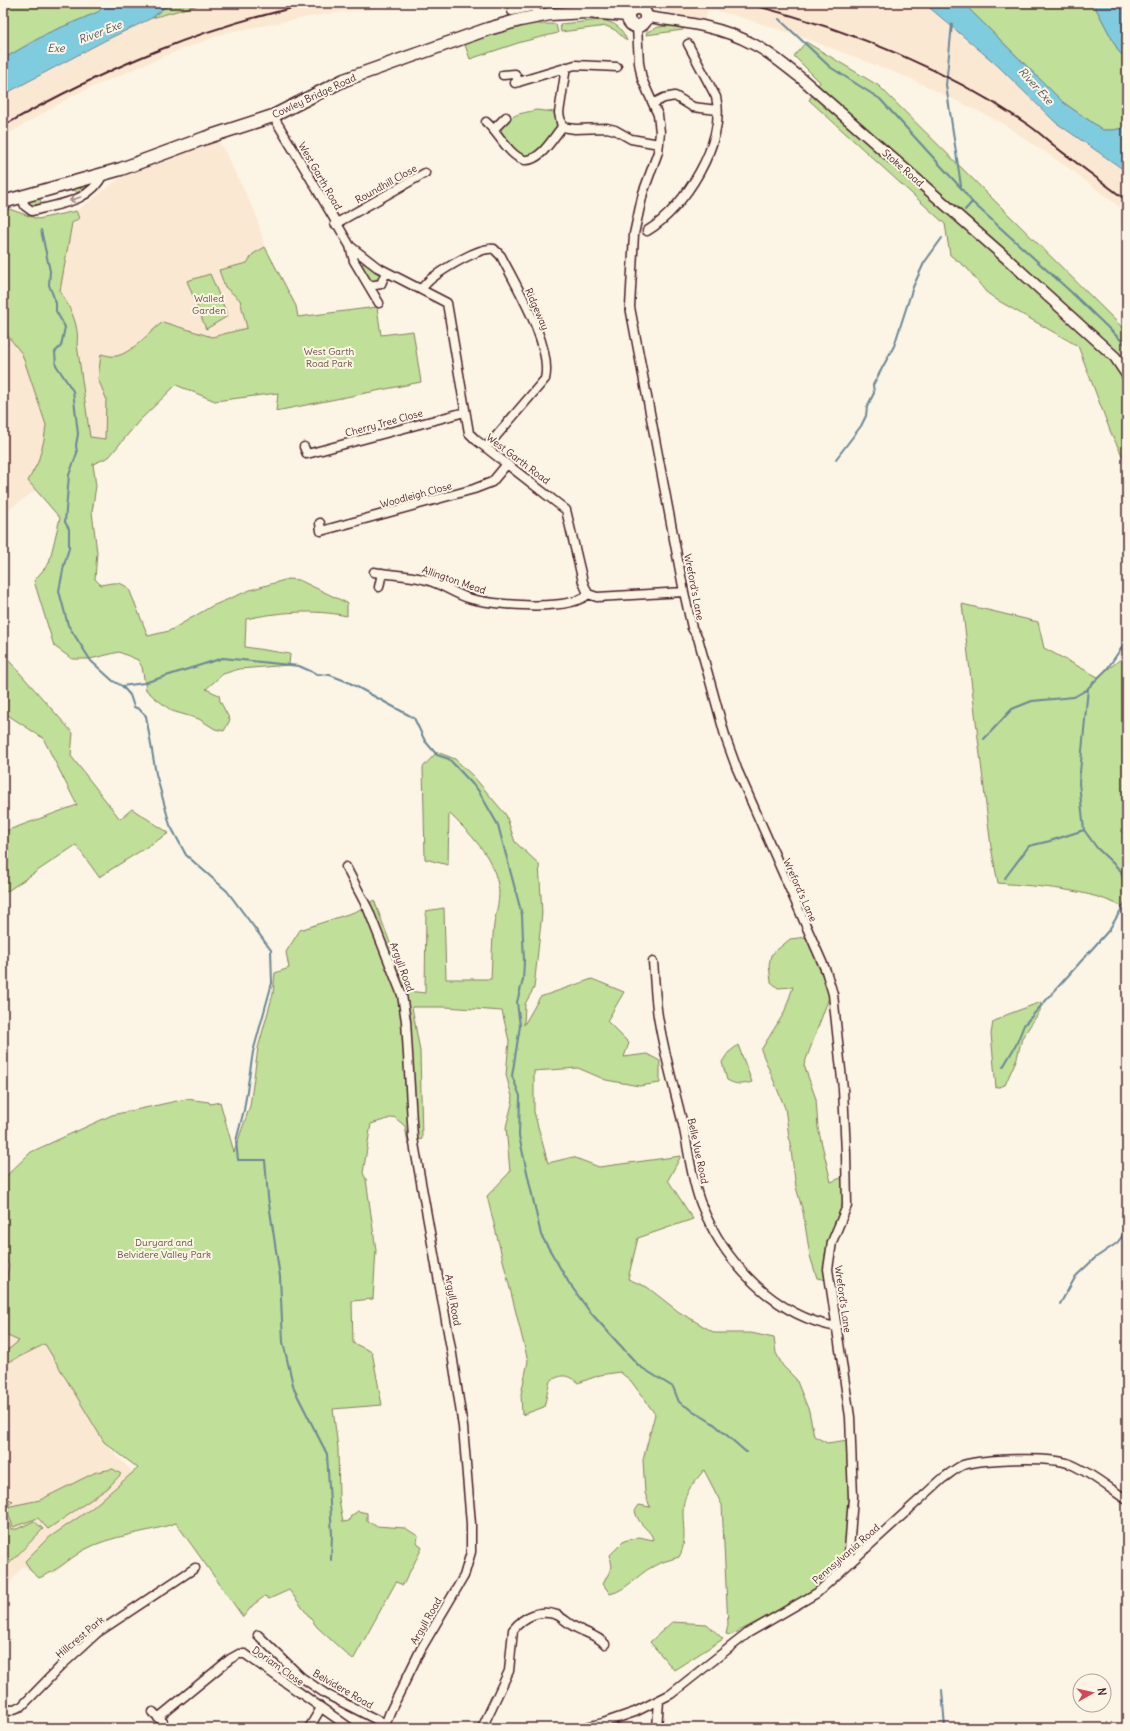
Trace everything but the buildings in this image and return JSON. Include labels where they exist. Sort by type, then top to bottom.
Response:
[{"type":"highway","points":[[643,9],[643,25],[637,26],[630,23],[628,15],[632,10],[643,9]]},
{"type":"highway","name":"Cowley Bridge Road","points":[[3,202],[103,174],[273,116],[344,80],[488,29],[537,16],[586,12],[628,15]]},
{"type":"main road","name":"Stoke Road","points":[[643,9],[711,28],[743,39],[767,52],[801,78],[1005,256],[1115,357],[1127,374]]},
{"type":"street","points":[[512,11],[535,6],[537,16]]},
{"type":"street","name":"Wreford's Lane","points":[[637,26],[642,79],[654,103],[660,124],[659,144],[656,160],[643,193],[634,234],[630,307],[684,592],[692,628],[698,638],[726,739],[737,769],[826,971],[834,994],[843,1088],[848,1186],[847,1206],[832,1242],[828,1257],[828,1269],[850,1418],[852,1497],[848,1564]]},
{"type":"street","points":[[646,231],[679,203],[707,156],[717,127],[716,97],[688,44]]},
{"type":"street","points":[[503,75],[515,74],[517,83],[575,65],[617,67]]},
{"type":"street","points":[[562,127],[559,112],[566,67]]},
{"type":"street","points":[[654,103],[664,98],[675,96],[693,107],[717,110]]},
{"type":"street","name":"West Garth Road","points":[[273,116],[305,168],[335,224],[350,246],[360,256],[386,272],[447,303],[469,433],[566,510],[582,582],[588,594]]},
{"type":"street","points":[[494,129],[506,117]]},
{"type":"street","points":[[486,122],[520,159],[527,161],[533,159],[540,153],[562,127]]},
{"type":"street","points":[[562,127],[575,129],[607,128],[615,130],[631,140],[659,144]]},
{"type":"street","points":[[21,196],[25,206],[32,211],[77,199],[94,189],[103,174]]},
{"type":"street","name":"Roundhill Close","points":[[335,224],[426,174]]},
{"type":"street","name":"West Garth Road","points":[[350,246],[354,261],[379,303]]},
{"type":"street","name":"Ridgeway","points":[[421,289],[430,279],[483,249],[494,249],[501,256],[535,324],[544,360],[546,373],[545,379],[486,448]]},
{"type":"street","points":[[369,286],[380,284],[386,272]]},
{"type":"street","name":"Cherry Tree Close","points":[[307,454],[465,412]]},
{"type":"street","name":"Woodleigh Close","points":[[321,530],[488,485],[507,464]]},
{"type":"street","name":"Allington Mead","points":[[379,587],[378,572],[423,578],[469,598],[486,602],[539,605],[577,601],[588,594]]},
{"type":"street","points":[[588,594],[597,598],[684,592]]},
{"type":"street","name":"Argyll Road","points":[[346,867],[371,916],[402,995],[406,1020],[413,1138],[452,1354],[463,1427],[471,1524],[471,1552],[464,1576],[421,1649],[385,1726]]},
{"type":"street","name":"Belle Vue Road","points":[[653,962],[656,1006],[660,1030],[683,1125],[692,1175],[708,1219],[741,1268],[767,1294],[790,1310],[821,1324],[837,1327]]},
{"type":"street","name":"Pennsylvania Road","points":[[582,1728],[603,1723],[635,1712],[671,1694],[748,1633],[817,1593],[886,1532],[942,1479],[962,1466],[1016,1460],[1052,1459],[1076,1467],[1127,1500]]},
{"type":"street","name":"Hillcrest Park","points":[[3,1713],[22,1706],[62,1664],[97,1633],[195,1568]]},
{"type":"street","points":[[482,1728],[510,1671],[514,1630],[528,1618],[540,1612],[557,1615],[575,1627],[597,1637],[605,1644]]},
{"type":"street","name":"Belvidere Road","points":[[258,1635],[301,1677],[326,1694],[385,1726]]},
{"type":"street","name":"Doriam Close","points":[[158,1718],[230,1658],[238,1654],[245,1654],[250,1656],[285,1683],[350,1728]]},
{"type":"street","points":[[657,1728],[659,1701]]},
{"type":"street","points":[[309,1728],[321,1708]]},
{"type":"shaded area","points":[[205,3],[426,3],[326,14],[225,33],[160,58],[74,95],[3,137],[3,95],[104,41],[152,18]]},
{"type":"shaded area","points":[[653,3],[924,3],[997,65],[1055,122],[1127,172],[1127,213],[1070,169],[1000,122],[909,78],[802,37],[733,15],[708,9],[705,21],[655,9]]},
{"type":"shaded area","points":[[206,141],[218,141],[222,146],[256,214],[265,247],[296,306],[278,393],[215,401],[176,385],[139,421],[109,457],[86,466],[82,457],[3,514],[3,211],[9,209],[38,219],[76,211],[119,179]]},
{"type":"shaded area","points":[[3,1255],[48,1349],[104,1442],[158,1499],[113,1536],[82,1551],[55,1573],[40,1578],[23,1566],[3,1592]]},
{"type":"green space","points":[[3,3],[107,3],[98,12],[48,33],[3,59]]},
{"type":"green space","points":[[170,3],[205,3],[152,18]]},
{"type":"green space","points":[[963,3],[1093,3],[1119,52],[1127,59],[1127,121],[1123,128],[1103,130],[1064,103]]},
{"type":"green space","points":[[602,20],[621,29],[627,41],[615,30],[606,26],[561,32],[560,24]]},
{"type":"green space","points":[[529,24],[556,24],[558,33],[521,42],[470,59],[465,45],[491,34]]},
{"type":"green space","points":[[679,25],[684,27],[683,30],[646,35],[647,32],[658,27]]},
{"type":"green space","points":[[806,42],[879,86],[1127,332],[1127,465],[1111,433],[1078,346],[997,300],[986,292],[967,268],[950,255],[945,224],[809,100],[820,82],[794,56]]},
{"type":"green space","points":[[536,110],[555,112],[557,128],[539,149],[524,157],[506,141],[501,129],[516,115]]},
{"type":"green space","points":[[88,183],[90,187],[79,194],[74,190],[43,197],[40,199],[41,204],[30,205],[28,203],[28,201]]},
{"type":"green space","name":"West Garth Road Park","points":[[9,209],[38,219],[76,211],[79,218],[72,223],[60,291],[70,309],[77,330],[77,344],[90,437],[105,439],[106,398],[98,379],[101,354],[117,356],[123,354],[135,346],[163,322],[212,337],[247,328],[240,300],[225,287],[219,270],[247,263],[253,254],[265,247],[296,306],[298,317],[377,307],[381,335],[413,331],[421,382],[276,411],[278,393],[215,401],[176,385],[139,421],[109,457],[93,464],[96,486],[92,512],[97,552],[95,579],[101,585],[119,583],[129,589],[148,636],[169,631],[212,606],[250,590],[288,579],[299,580],[347,603],[347,616],[296,612],[246,619],[245,647],[290,654],[289,665],[239,669],[223,674],[206,689],[219,695],[220,701],[230,720],[224,731],[215,729],[199,719],[172,711],[155,698],[146,690],[142,667],[138,660],[119,652],[90,659],[72,659],[54,646],[34,581],[49,563],[60,518],[28,481],[38,462],[44,440],[46,425],[22,354],[8,336],[3,323],[3,211]]},
{"type":"green space","points":[[363,263],[380,275],[379,278],[375,281],[371,280],[361,267]]},
{"type":"green space","name":"Walled Garden","points":[[210,274],[228,316],[206,329],[187,281]]},
{"type":"green space","points":[[962,604],[1038,622],[1044,648],[1098,677],[1127,654],[1127,909],[1112,902],[1080,893],[1047,887],[998,883],[991,847]]},
{"type":"green space","points":[[3,654],[73,733],[71,756],[120,819],[132,809],[169,833],[99,877],[76,845],[3,894],[3,832],[77,805],[43,738],[3,712]]},
{"type":"green space","name":"Duryard and Belvidere Valley Park","points":[[437,752],[455,759],[474,777],[506,815],[515,842],[539,864],[542,913],[534,988],[525,1004],[524,1025],[540,997],[592,979],[624,992],[607,1021],[629,1043],[624,1057],[647,1054],[660,1061],[660,1083],[639,1086],[606,1080],[578,1068],[534,1071],[534,1112],[548,1163],[573,1157],[599,1167],[681,1156],[668,1180],[693,1219],[638,1238],[628,1279],[647,1287],[679,1312],[715,1333],[751,1333],[774,1338],[776,1353],[783,1366],[796,1379],[809,1411],[814,1436],[827,1443],[848,1440],[851,1499],[846,1560],[818,1587],[767,1617],[731,1635],[726,1634],[728,1625],[722,1505],[704,1470],[689,1489],[686,1496],[683,1511],[684,1542],[679,1557],[655,1565],[627,1586],[616,1592],[610,1594],[603,1584],[612,1567],[610,1555],[624,1541],[639,1537],[653,1540],[650,1533],[639,1520],[635,1511],[639,1505],[650,1507],[645,1493],[643,1460],[655,1414],[631,1381],[620,1372],[600,1375],[578,1383],[571,1378],[561,1376],[550,1381],[544,1407],[522,1415],[521,1394],[528,1361],[487,1196],[510,1172],[506,1127],[513,1100],[506,1075],[509,1041],[502,1011],[446,1007],[412,1007],[420,1051],[422,1139],[408,1144],[405,1126],[394,1117],[371,1124],[363,1173],[366,1179],[376,1250],[373,1299],[352,1301],[353,1343],[372,1352],[382,1405],[333,1409],[338,1448],[339,1499],[343,1522],[349,1521],[351,1516],[358,1511],[367,1513],[367,1521],[376,1526],[405,1528],[418,1536],[417,1542],[422,1548],[403,1585],[396,1582],[353,1660],[317,1627],[289,1590],[269,1599],[265,1596],[253,1605],[243,1617],[176,1523],[95,1545],[84,1550],[52,1572],[39,1578],[30,1570],[25,1561],[47,1539],[92,1508],[138,1468],[104,1442],[45,1344],[3,1365],[3,1349],[9,1349],[19,1341],[3,1334],[3,1301],[9,1265],[3,1253],[3,1179],[31,1152],[112,1115],[186,1099],[209,1102],[210,1104],[220,1102],[234,1152],[250,1106],[258,1048],[273,994],[275,973],[289,968],[286,952],[300,930],[357,911],[374,900],[408,991],[425,993],[426,911],[444,908],[446,979],[491,979],[493,931],[499,890],[491,864],[479,845],[449,813],[448,865],[425,859],[423,767]]},
{"type":"green space","points":[[807,937],[830,995],[804,1065],[816,1099],[818,1128],[831,1182],[843,1177],[844,1200],[825,1254],[827,1280],[817,1278],[810,1256],[803,1212],[796,1187],[785,1108],[761,1050],[784,1013],[793,987],[778,988],[771,982],[769,965],[771,955],[790,939]]},
{"type":"green space","points":[[1041,1002],[1040,1011],[1022,1038],[1017,1058],[1005,1085],[996,1088],[991,1034],[993,1022],[1006,1015]]},
{"type":"green space","points":[[738,1045],[752,1082],[745,1084],[733,1083],[727,1080],[722,1062],[728,1053]]},
{"type":"green space","points":[[113,1469],[121,1474],[108,1488],[48,1529],[38,1518],[13,1527],[6,1507],[40,1500],[96,1472]]},
{"type":"green space","points":[[3,1491],[6,1498],[13,1501],[5,1508],[11,1529],[17,1529],[34,1521],[43,1529],[3,1570]]},
{"type":"green space","points":[[672,1622],[707,1624],[723,1639],[674,1670],[650,1642]]},
{"type":"water","name":"Exe","points":[[107,3],[170,3],[152,18],[104,41],[3,95],[3,59],[48,33],[98,12]]},
{"type":"water","name":"River Exe","points":[[924,3],[963,3],[1064,103],[1103,130],[1123,128],[1127,121],[1127,172],[1055,122],[997,65]]},
{"type":"water","points":[[1093,3],[1127,3],[1127,59],[1119,52]]},
{"type":"waterway","points":[[779,19],[830,67],[880,99],[972,202],[1071,292],[1127,346]]},
{"type":"waterway","points":[[952,24],[946,85],[961,186]]},
{"type":"waterway","points":[[965,210],[972,202]]},
{"type":"waterway","points":[[41,230],[50,271],[49,285],[56,303],[56,311],[65,327],[61,346],[55,352],[56,365],[73,391],[78,434],[76,445],[77,453],[69,475],[65,522],[69,529],[69,548],[59,591],[68,625],[91,661],[113,681],[122,686],[130,695],[134,707],[139,709],[146,716],[156,774],[170,825],[186,855],[227,891],[271,950],[272,983],[253,1052],[244,1110],[236,1141],[238,1160],[265,1160],[268,1197],[280,1277],[283,1342],[294,1389],[327,1454],[332,1535],[331,1560]]},
{"type":"waterway","points":[[836,459],[861,426],[866,416],[867,407],[874,393],[873,385],[894,346],[913,287],[924,263],[942,238]]},
{"type":"waterway","points":[[1127,640],[1107,669],[1088,688],[1079,783],[1084,830],[1097,848],[1121,871],[1127,895]]},
{"type":"waterway","points":[[122,686],[144,683],[223,658],[299,666],[317,674],[330,675],[348,682],[414,718],[425,741],[437,755],[449,759],[478,790],[498,825],[522,915],[524,961],[523,980],[517,1002],[520,1026],[512,1076],[520,1096],[519,1136],[541,1235],[569,1283],[590,1312],[639,1366],[673,1387],[679,1402],[714,1424],[746,1452]]},
{"type":"waterway","points":[[984,739],[1012,709],[1032,701],[1074,697],[1088,689]]},
{"type":"waterway","points":[[1005,878],[1029,846],[1084,830]]},
{"type":"waterway","points":[[1003,1067],[1016,1045],[1024,1025],[1109,930],[1127,900]]},
{"type":"waterway","points":[[1060,1304],[1076,1276],[1095,1258],[1117,1243],[1127,1230]]},
{"type":"waterway","points":[[942,1690],[945,1728]]},
{"type":"railway","points":[[3,126],[78,86],[155,52],[234,24],[274,12],[316,3]]},
{"type":"railway","points":[[745,3],[854,36],[889,50],[959,83],[1030,126],[1127,201]]}]
